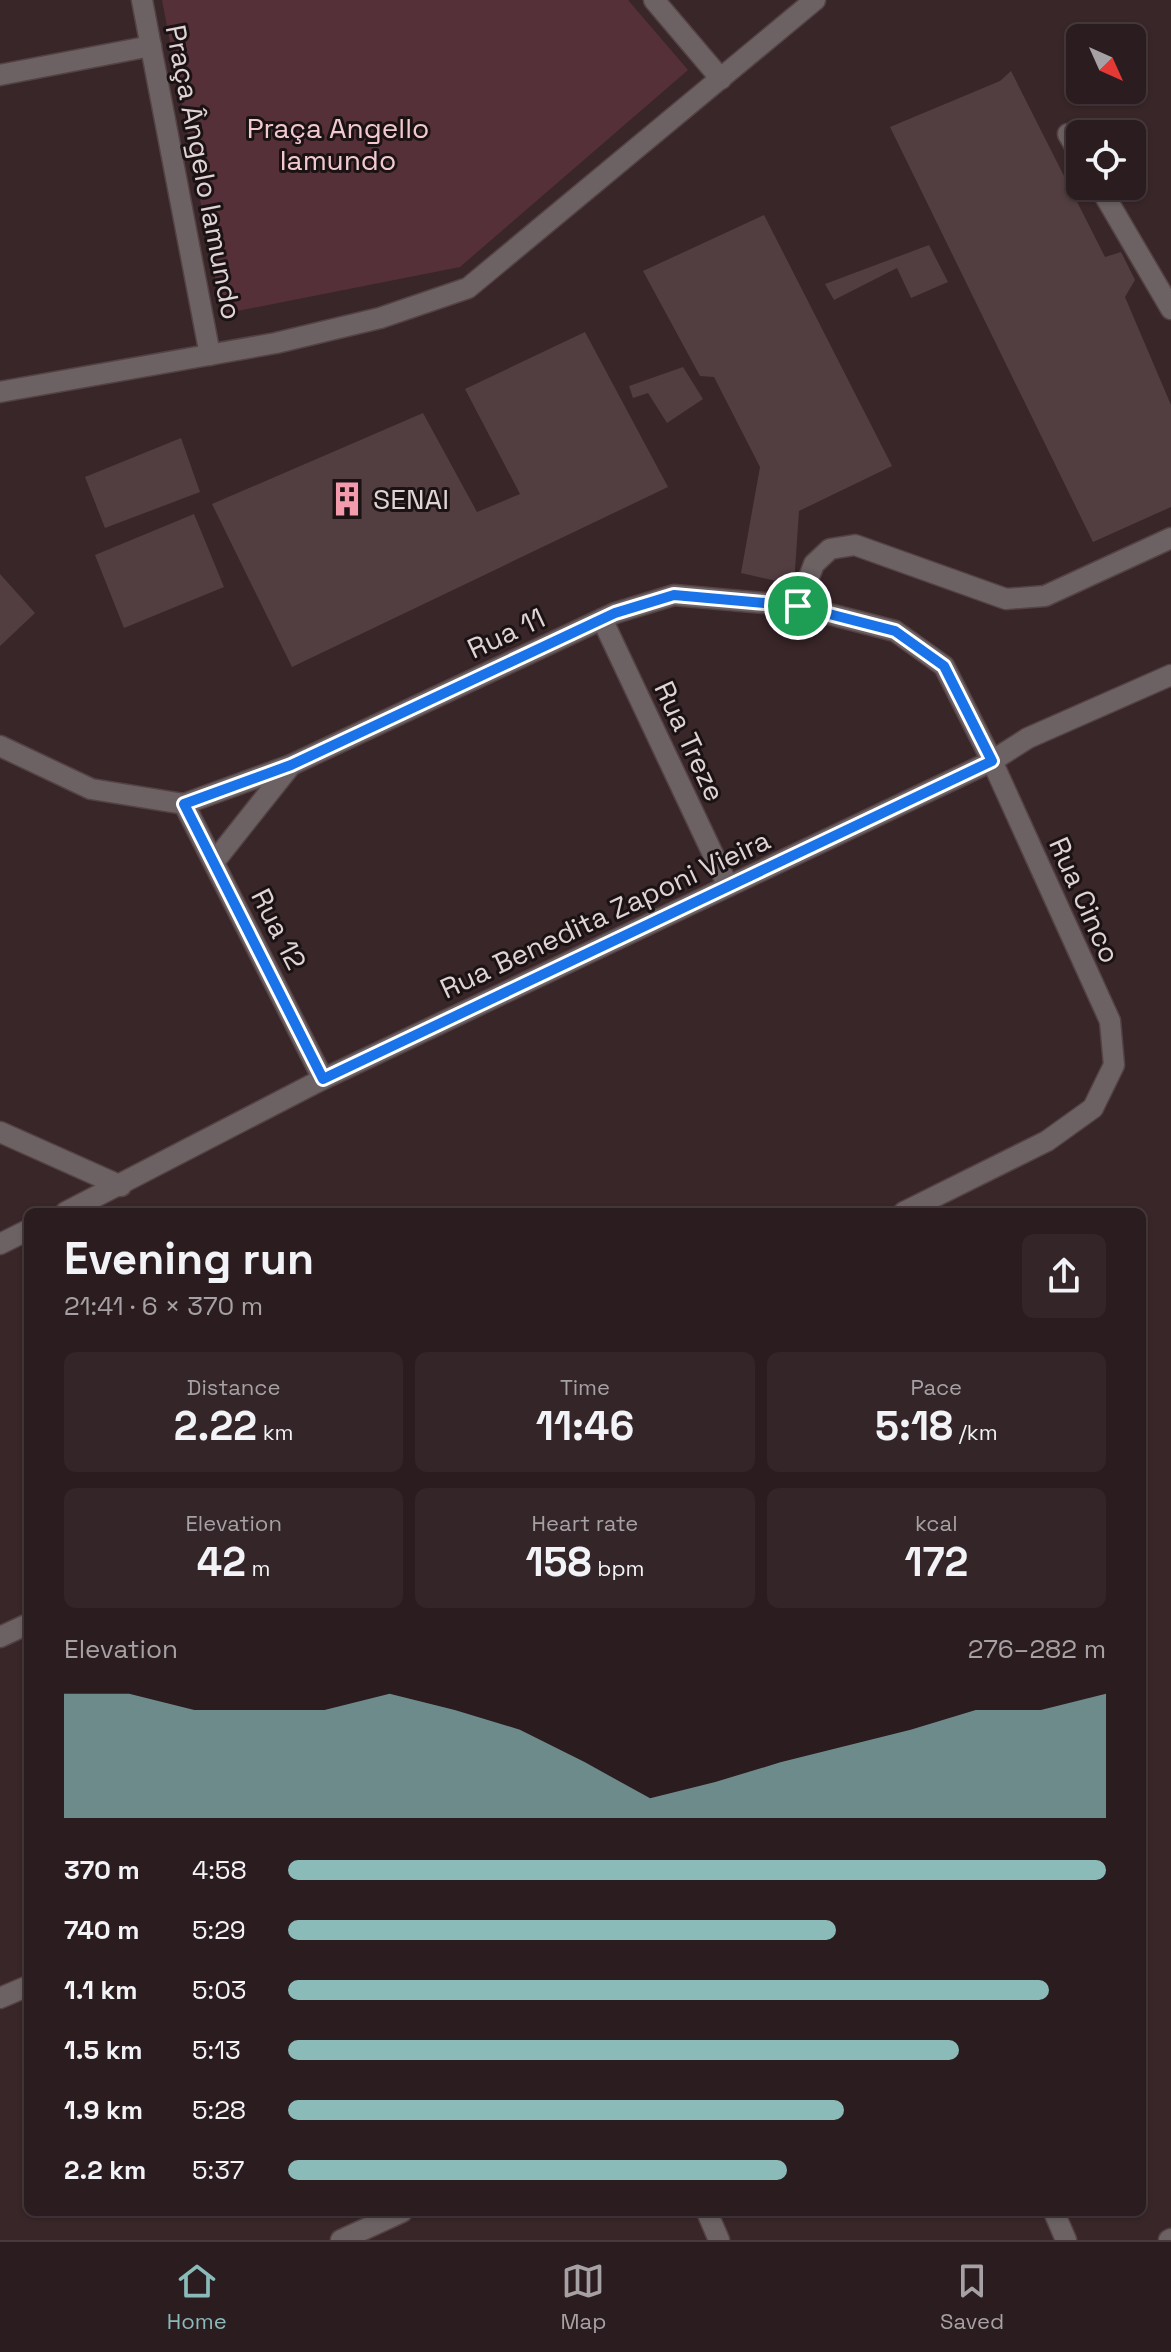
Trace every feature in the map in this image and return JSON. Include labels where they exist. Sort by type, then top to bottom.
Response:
[{"type":"street","name":"Praça Ângelo Iamundo","points":[[142,0],[210,355]]},
{"type":"street","points":[[654,0],[721,79]]},
{"type":"street","points":[[0,392],[276,343],[380,318],[468,288],[815,0]]},
{"type":"street","points":[[0,75],[151,46]]},
{"type":"street","points":[[1107,200],[1171,309]]},
{"type":"street","points":[[798,606],[814,564],[830,549],[855,545],[1006,599],[1045,596],[1171,538]]},
{"type":"street","name":"Rua 11","points":[[0,746],[91,789],[184,804],[291,765],[602,619],[674,595],[798,606],[895,631],[944,666],[992,761]]},
{"type":"street","name":"Rua Treze","points":[[602,619],[728,886]]},
{"type":"street","name":"Rua Benedita Zaponi Vieira","points":[[74,1208],[323,1079],[992,761],[1028,738],[1171,675]]},
{"type":"street","name":"Rua Cinco","points":[[912,1208],[1047,1141],[1093,1108],[1114,1065],[1110,1021],[992,761]]},
{"type":"street","points":[[214,862],[291,765]]},
{"type":"street","name":"Rua 12","points":[[184,804],[323,1079]]},
{"type":"street","points":[[0,1132],[121,1186]]},
{"type":"street","points":[[0,1244],[24,1232]]},
{"type":"street","points":[[2,1630],[24,1625]]},
{"type":"street","points":[[0,1998],[24,1988]]},
{"type":"street","points":[[341,2240],[393,2216]]},
{"type":"street","points":[[709,2216],[719,2240]]},
{"type":"street","points":[[1056,2216],[1066,2240]]},
{"type":"green space","name":"Praça Angello Iamundo","points":[[162,0],[628,0],[688,70],[460,267],[222,314]]},
{"type":"building","points":[[1011,71],[1066,180],[1066,200],[1076,200],[1105,257],[1121,252],[1135,280],[1125,297],[1171,405],[1171,507],[1093,542],[890,127],[1000,81]]},
{"type":"building","points":[[764,215],[892,466],[799,511],[794,585],[741,573],[760,467],[714,377],[700,376],[643,271]]},
{"type":"building","points":[[929,245],[948,282],[911,298],[897,268],[834,300],[825,284]]},
{"type":"building","name":"SENAI","points":[[585,332],[668,487],[292,667],[212,504],[423,413],[477,512],[520,494],[465,389]]},
{"type":"building","points":[[683,367],[703,399],[667,423],[648,393],[633,398],[629,386]]},
{"type":"building","points":[[181,438],[200,492],[105,528],[85,477]]},
{"type":"building","points":[[194,514],[224,587],[124,628],[95,555]]},
{"type":"building","points":[[0,574],[35,613],[0,646]]},
{"type":"place","name":"SENAI","points":[[347,499]]},
{"type":"route","points":[[674,595],[798,606],[895,631],[944,666],[992,761],[323,1079],[184,804],[291,765],[615,613],[674,595]]}]
